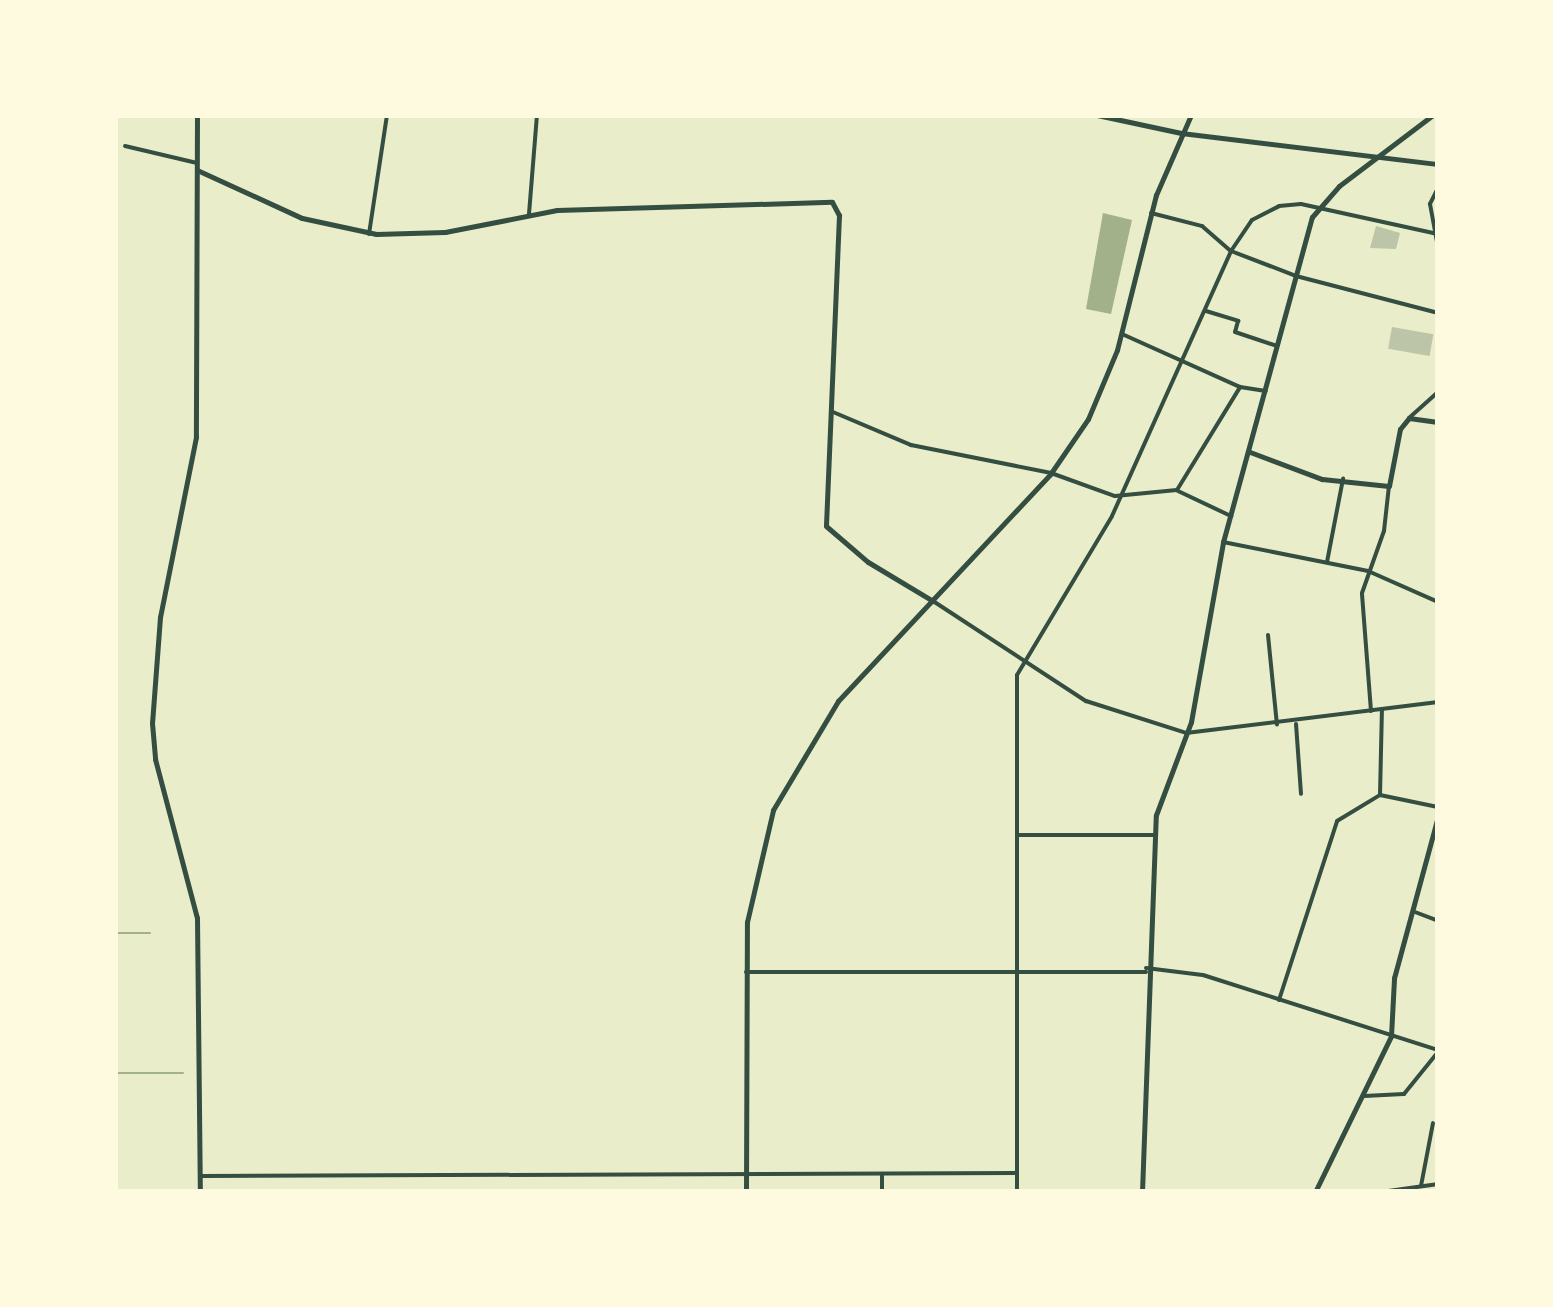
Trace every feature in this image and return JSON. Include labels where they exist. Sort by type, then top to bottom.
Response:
[{"type":"street","points":[[196,115],[196,437],[160,617],[152,724],[154,759],[197,918],[200,1192]]},
{"type":"street","points":[[369,234],[387,115]]},
{"type":"street","points":[[529,214],[537,115]]},
{"type":"street","points":[[1097,115],[1181,133],[1438,164]]},
{"type":"street","points":[[746,1192],[746,972],[759,854],[796,764],[838,701],[1050,474],[1088,419],[1122,334],[1151,213],[1191,115]]},
{"type":"street","points":[[1142,1192],[1146,970],[1158,800],[1186,733],[1223,542],[1318,208],[1375,156],[1433,115]]},
{"type":"street","points":[[125,146],[197,166],[302,218],[369,234],[430,234],[529,214],[832,202],[839,215],[826,526],[868,562],[1112,713],[1186,733],[1296,723],[1438,702]]},
{"type":"street","points":[[1438,188],[1430,204],[1438,247]]},
{"type":"street","points":[[1017,1192],[1016,675],[1122,495],[1231,250],[1252,220],[1268,210],[1290,204],[1438,234]]},
{"type":"street","points":[[1151,213],[1202,226],[1231,250],[1296,276],[1438,313]]},
{"type":"street","points":[[1205,311],[1238,321],[1235,332],[1277,346]]},
{"type":"street","points":[[1122,334],[1240,387],[1266,391]]},
{"type":"street","points":[[1177,490],[1240,387]]},
{"type":"street","points":[[1371,712],[1361,610],[1368,571],[1384,530],[1389,486],[1408,418],[1438,392]]},
{"type":"street","points":[[833,412],[911,445],[1050,474],[1122,495],[1177,490],[1231,516]]},
{"type":"street","points":[[1408,418],[1438,422]]},
{"type":"street","points":[[1250,452],[1322,479],[1389,486]]},
{"type":"street","points":[[1327,562],[1344,479]]},
{"type":"street","points":[[1223,542],[1368,571],[1438,602]]},
{"type":"street","points":[[1268,635],[1277,725]]},
{"type":"street","points":[[1380,795],[1382,710]]},
{"type":"street","points":[[1296,723],[1301,794]]},
{"type":"street","points":[[1438,756],[1438,766]]},
{"type":"street","points":[[1279,1000],[1337,821],[1380,795],[1438,807]]},
{"type":"street","points":[[1315,1192],[1390,1036],[1394,978],[1438,816]]},
{"type":"street","points":[[1016,835],[1154,835]]},
{"type":"street","points":[[1415,912],[1438,921]]},
{"type":"street","points":[[746,972],[1146,970],[1203,975],[1438,1051],[1404,1094],[1364,1096]]},
{"type":"street","points":[[1421,1186],[1432,1123]]},
{"type":"street","points":[[200,1176],[1017,1173]]},
{"type":"street","points":[[882,1174],[882,1192]]},
{"type":"street","points":[[1381,1192],[1438,1184]]},
{"type":"shaded area","points":[[1103,213],[1132,220],[1111,314],[1086,309]]},
{"type":"building","points":[[1376,226],[1400,233],[1396,249],[1370,248]]},
{"type":"building","points":[[1392,327],[1433,334],[1430,356],[1388,349]]},
{"type":"waterway","points":[[115,933],[150,933]]},
{"type":"waterway","points":[[115,1073],[183,1073]]}]
